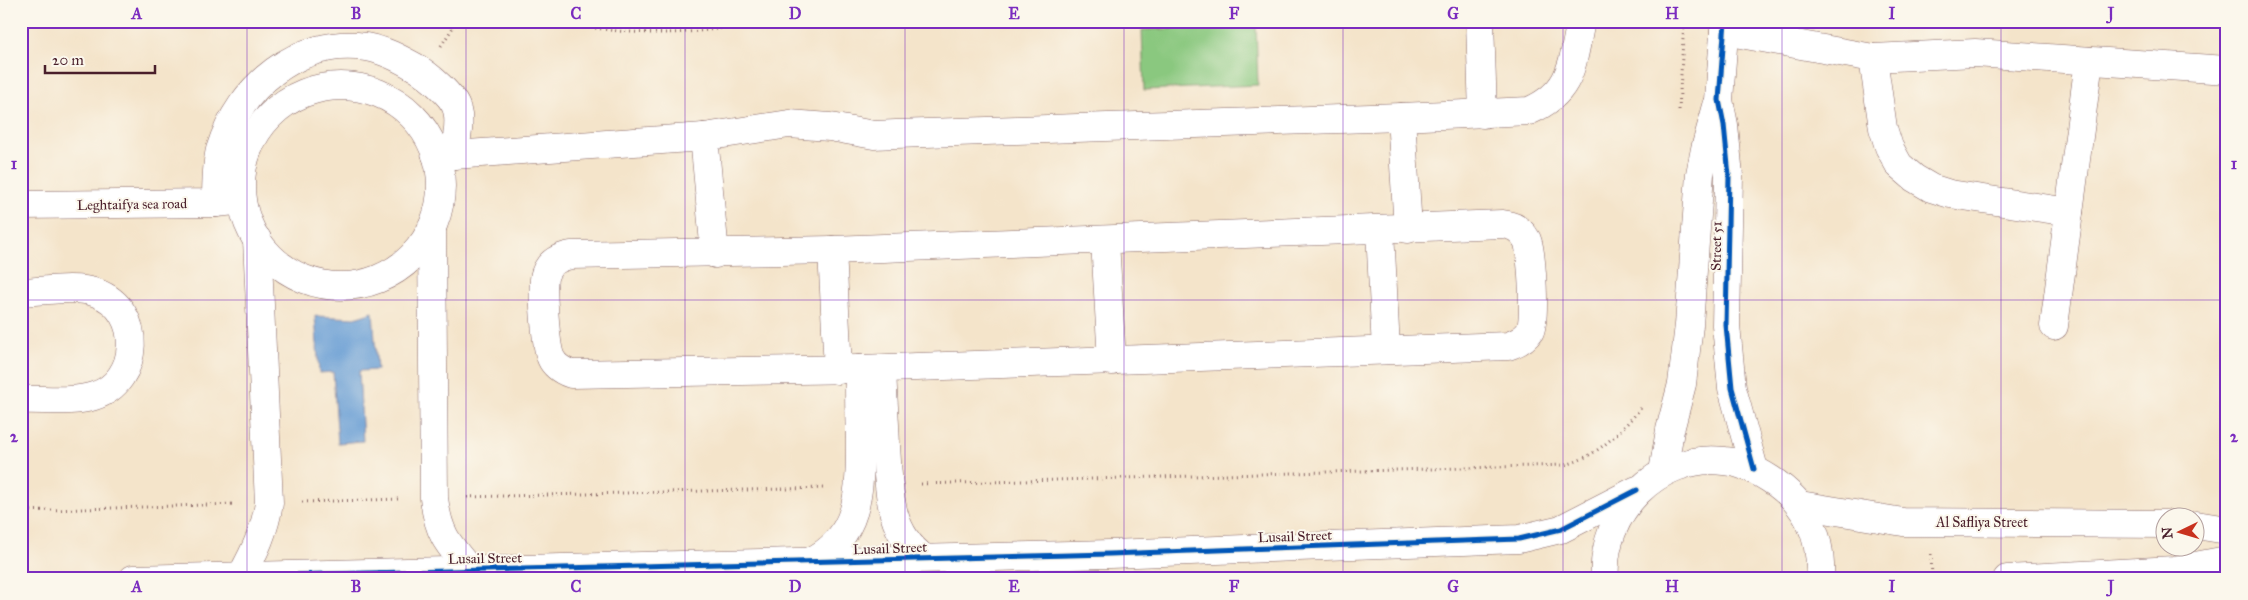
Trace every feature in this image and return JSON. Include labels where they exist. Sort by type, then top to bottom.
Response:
[{"type":"street","points":[[1480,21],[1483,114]]},
{"type":"street","points":[[445,155],[704,137],[790,124],[823,126],[874,135],[1401,118],[1529,111],[1544,104],[1557,94],[1566,81],[1572,66],[1581,21]]},
{"type":"street","points":[[1725,26],[1873,58],[1975,53],[2227,70]]},
{"type":"street","name":"Street 51","points":[[1725,26],[1720,100],[1728,176],[1726,325],[1728,357],[1732,388],[1754,468]]},
{"type":"street","points":[[340,46],[366,47],[391,54],[423,71],[447,94],[457,109],[458,132],[445,155],[440,173],[438,210],[432,228],[421,246],[400,266],[369,282],[348,286],[326,285],[306,280],[270,256],[257,239],[248,221],[229,201],[220,152],[228,126],[242,103],[260,83],[280,66],[320,50],[340,46]]},
{"type":"street","points":[[1873,58],[1883,128],[1889,147],[1899,164],[1914,178],[1931,188],[1950,194],[2069,212]]},
{"type":"street","points":[[2054,326],[2089,61]]},
{"type":"street","points":[[229,201],[242,177],[246,155],[256,134],[269,116],[287,102],[307,91],[330,86],[352,86],[375,91],[395,102],[412,116],[445,155]]},
{"type":"street","name":"Street 51","points":[[1663,472],[1670,430],[1682,384],[1689,325],[1700,174],[1711,124],[1720,100]]},
{"type":"street","points":[[1401,118],[1408,229]]},
{"type":"street","points":[[704,137],[714,254]]},
{"type":"street","name":"Leghtaifya sea road","points":[[21,205],[229,201]]},
{"type":"street","points":[[1502,224],[1517,228],[1523,234],[1529,249],[1534,320],[1531,330],[1525,337],[1508,346],[860,369],[572,374],[555,366],[548,350],[543,284],[545,273],[551,264],[561,257],[572,255],[714,254],[1408,229],[1502,224]]},
{"type":"street","points":[[432,228],[434,498],[436,519],[445,541],[469,569]]},
{"type":"street","points":[[1380,230],[1386,350]]},
{"type":"street","points":[[242,575],[260,542],[266,524],[269,503],[257,239]]},
{"type":"street","points":[[1105,241],[1112,361]]},
{"type":"street","points":[[832,250],[891,504],[902,536],[912,550],[924,558]]},
{"type":"street","points":[[21,292],[83,290],[99,294],[113,302],[124,315],[130,330],[132,346],[129,363],[121,377],[109,388],[94,396],[21,400]]},
{"type":"street","points":[[809,562],[824,555],[837,541],[852,516],[860,487],[860,369]]},
{"type":"street","points":[[1605,579],[1607,545],[1618,516],[1637,490],[1663,472],[1693,462],[1724,461],[1754,468],[1786,489],[1800,505],[1814,530],[1821,558],[1820,579]]},
{"type":"street","name":"Lusail Street","points":[[133,579],[1110,554],[1519,539],[1561,529],[1637,490]]},
{"type":"street","name":"Al Safliya Street","points":[[1800,505],[1903,522],[2156,524]]},
{"type":"street","points":[[2206,527],[2227,530]]},
{"type":"street","points":[[2007,579],[2174,570],[2227,560]]},
{"type":"street","points":[[2174,570],[2227,576]]},
{"type":"path","points":[[561,21],[613,31],[652,33],[690,32],[738,26],[756,21]]},
{"type":"path","points":[[888,486],[1565,465],[1582,461],[1619,433]]},
{"type":"path","points":[[21,512],[434,498],[860,487]]},
{"type":"green space","points":[[1256,25],[1258,85],[1144,90],[1142,30]]},
{"type":"water","points":[[373,312],[377,370],[359,371],[363,441],[338,443],[333,372],[319,373],[315,316],[355,318]]},
{"type":"cycle path","points":[[1725,21],[1719,100],[1724,125],[1729,176],[1726,325],[1732,388],[1754,469]]},
{"type":"cycle path","points":[[133,579],[1110,554],[1519,539],[1561,529],[1637,490]]}]
